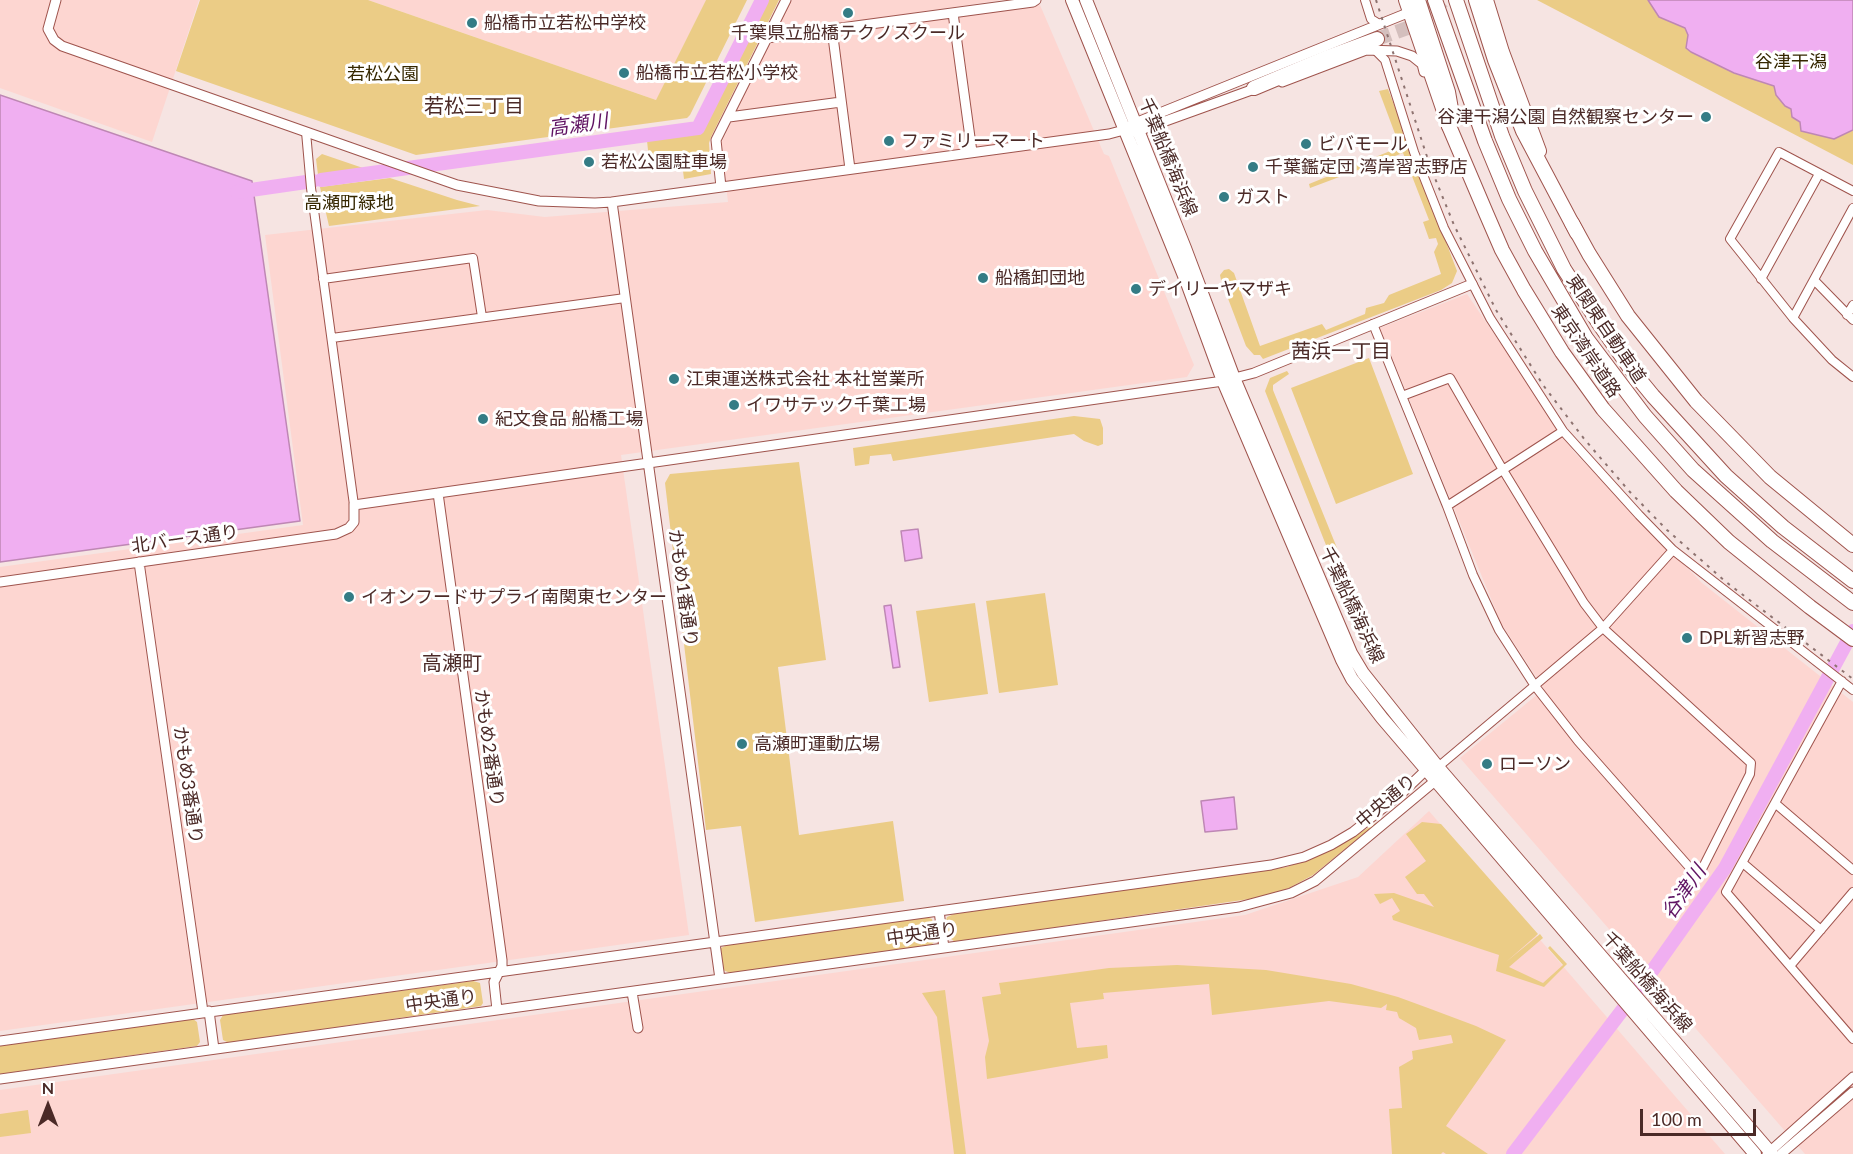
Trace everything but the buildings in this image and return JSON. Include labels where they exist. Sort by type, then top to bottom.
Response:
[{"type":"highway","name":"東関東自動車道","points":[[1435,0],[1485,141],[1509,199],[1534,251],[1586,338],[1645,416],[1693,470],[1738,512],[1817,577],[1853,603]]},
{"type":"highway","name":"東関東自動車道","points":[[1456,0],[1502,136],[1525,191],[1564,269],[1588,307],[1630,368],[1690,439],[1742,490],[1828,563],[1853,581]]},
{"type":"highway","points":[[1476,0],[1495,60],[1523,130],[1576,233],[1628,316],[1696,401],[1770,477],[1853,545]]},
{"type":"highway","points":[[1486,0],[1522,110],[1576,233]]},
{"type":"highway","points":[[1413,3],[1448,92],[1451,109],[1449,126]]},
{"type":"highway","name":"東京湾岸道路","points":[[1413,3],[1440,101],[1498,241],[1524,290],[1562,352],[1604,409],[1702,517],[1738,549],[1853,639]]},
{"type":"highway","points":[[1254,88],[1328,57],[1376,45]]},
{"type":"main road","name":"千葉船橋海浜線","points":[[1072,0],[1342,660],[1352,679],[1382,718],[1432,768],[1622,990]]},
{"type":"main road","name":"千葉船橋海浜線","points":[[1086,0],[1217,329],[1228,380]]},
{"type":"main road","name":"千葉船橋海浜線","points":[[1432,768],[1436,781],[1622,990],[1772,1153]]},
{"type":"main road","name":"千葉船橋海浜線","points":[[1632,1001],[1755,1154]]},
{"type":"street","points":[[56,0],[48,29],[54,40],[62,46],[423,174],[457,185],[531,200],[612,202],[1124,130],[1254,88]]},
{"type":"street","points":[[721,187],[716,140],[786,0]]},
{"type":"street","points":[[767,38],[1036,0]]},
{"type":"street","points":[[1365,0],[1373,21],[1379,24]]},
{"type":"street","points":[[1136,128],[1379,24],[1413,3]]},
{"type":"street","points":[[1362,31],[1369,22],[1369,12]]},
{"type":"street","points":[[953,13],[972,152]]},
{"type":"street","points":[[832,29],[850,169]]},
{"type":"street","points":[[1376,45],[1418,59],[1432,93],[1440,101]]},
{"type":"street","points":[[1376,45],[1385,60],[1414,152],[1444,228],[1490,318],[1563,431],[1673,550],[1853,690]]},
{"type":"street","points":[[1391,79],[1389,63],[1397,51]]},
{"type":"street","points":[[729,117],[841,102]]},
{"type":"street","points":[[306,132],[311,188],[354,505],[1228,380],[1254,373],[1472,284]]},
{"type":"street","points":[[1853,191],[1779,152],[1730,239],[1793,318],[1832,360],[1853,377]]},
{"type":"street","points":[[1761,279],[1819,174]]},
{"type":"street","name":"かもめ1番通り","points":[[612,202],[720,979]]},
{"type":"street","points":[[1793,318],[1853,208]]},
{"type":"street","points":[[323,279],[473,258],[482,316]]},
{"type":"street","points":[[1814,280],[1850,318]]},
{"type":"street","points":[[332,338],[625,298]]},
{"type":"street","points":[[1850,318],[1853,305]]},
{"type":"street","points":[[1373,324],[1473,575],[1499,630],[1535,686],[1578,741],[1698,877],[1750,774],[1751,763],[1603,628],[1584,603],[1450,378],[1402,396]]},
{"type":"street","points":[[1447,506],[1563,431]]},
{"type":"street","name":"かもめ2番通り","points":[[438,493],[502,960],[500,971],[494,982],[498,1010]]},
{"type":"street","name":"北バース通り","points":[[0,582],[336,534],[350,528],[354,522],[354,505]]},
{"type":"street","points":[[1432,768],[1535,686],[1603,628],[1673,550]]},
{"type":"street","name":"かもめ3番通り","points":[[139,562],[206,1012],[214,1049]]},
{"type":"street","points":[[1842,681],[1726,892],[1853,1039]]},
{"type":"street","name":"中央通り","points":[[0,1041],[1271,865],[1304,857],[1353,832],[1432,768]]},
{"type":"street","name":"中央通り","points":[[0,1079],[1228,909],[1264,902],[1291,893],[1326,873],[1436,781]]},
{"type":"street","points":[[1776,804],[1853,870]]},
{"type":"street","points":[[1743,864],[1821,930]]},
{"type":"street","points":[[1790,966],[1853,892]]},
{"type":"street","points":[[939,911],[944,948]]},
{"type":"street","points":[[632,992],[638,1028]]},
{"type":"street","points":[[1772,1153],[1853,1077]]},
{"type":"street","points":[[1772,1153],[1853,1092]]},
{"type":"shaded area","points":[[0,0],[199,0],[152,142],[0,88]]},
{"type":"shaded area","name":"船橋市立若松小学校","points":[[368,0],[706,0],[656,100]]},
{"type":"shaded area","name":"千葉県立船橋テクノスクール","points":[[791,0],[1002,0],[782,32],[778,27]]},
{"type":"shaded area","name":"谷津干潟","points":[[1648,0],[1853,0],[1853,130],[1834,139],[1801,131],[1800,122],[1792,117],[1791,109],[1785,106],[1776,95],[1774,86],[1734,73],[1691,52],[1686,48],[1688,35],[1685,28],[1659,17]]},
{"type":"shaded area","points":[[1040,5],[1104,154],[1109,156],[1194,365],[1187,377],[621,455],[689,935],[0,1031],[0,567],[303,525],[265,235],[487,210],[545,217],[728,202],[721,143],[770,41]]},
{"type":"shaded area","points":[[0,95],[252,181],[300,521],[0,562]]},
{"type":"shaded area","points":[[1467,294],[1574,452],[1702,583],[1853,702],[1853,1154],[1805,1154],[1460,758],[1544,689],[1501,623],[1380,328]]},
{"type":"shaded area","points":[[918,529],[922,558],[905,561],[901,531]]},
{"type":"shaded area","points":[[891,605],[900,667],[893,668],[884,606]]},
{"type":"shaded area","points":[[1234,797],[1237,829],[1205,832],[1201,801]]},
{"type":"shaded area","points":[[1429,811],[1725,1154],[0,1154],[0,1090],[1245,915],[1358,877]]},
{"type":"green space","name":"若松公園","points":[[200,0],[368,0],[656,100],[706,0],[747,0],[687,118],[416,155],[176,71]]},
{"type":"green space","points":[[767,0],[779,0],[711,137],[709,143],[711,174],[684,179],[681,155],[649,159],[647,141],[701,134]]},
{"type":"green space","name":"谷津干潟","points":[[1537,0],[1853,0],[1853,165]]},
{"type":"green space","points":[[1388,89],[1457,271],[1452,283],[1441,290],[1263,359],[1260,355],[1254,355],[1246,346],[1221,280],[1220,275],[1224,270],[1229,269],[1234,273],[1260,346],[1322,324],[1326,330],[1365,314],[1366,308],[1384,303],[1389,295],[1441,274],[1434,252],[1438,244],[1436,238],[1429,239],[1423,222],[1429,220],[1403,153],[1310,188],[1309,184],[1400,147],[1379,91]]},
{"type":"green space","name":"高瀬町緑地","points":[[322,154],[363,168],[318,175],[316,159]]},
{"type":"green space","name":"高瀬町緑地","points":[[390,178],[480,206],[329,226],[320,187]]},
{"type":"green space","points":[[1369,358],[1413,474],[1336,504],[1291,388]]},
{"type":"green space","points":[[1287,371],[1289,374],[1273,385],[1273,390],[1352,585],[1343,588],[1265,391],[1270,378]]},
{"type":"green space","points":[[1074,416],[1100,419],[1103,428],[1103,444],[1098,446],[1074,434],[893,461],[891,454],[870,456],[869,464],[855,466],[853,448]]},
{"type":"green space","name":"高瀬町運動広場","points":[[799,462],[826,660],[778,667],[799,835],[893,821],[904,901],[755,922],[741,826],[706,830],[665,483],[670,474]]},
{"type":"green space","points":[[1045,593],[1058,685],[999,693],[986,601]]},
{"type":"green space","points":[[975,603],[988,694],[929,702],[916,611]]},
{"type":"green space","points":[[1381,820],[1313,875],[1289,888],[1263,897],[955,942],[950,938],[946,920],[954,914],[1287,867],[1333,849]]},
{"type":"green space","points":[[1422,822],[1441,824],[1538,934],[1506,962],[1540,934],[1543,938],[1509,967],[1543,983],[1563,965],[1548,948],[1550,946],[1567,964],[1544,987],[1496,971],[1499,955],[1393,920],[1392,916],[1400,911],[1392,898],[1380,904],[1374,894],[1394,893],[1434,907],[1424,894],[1417,894],[1405,877],[1426,861],[1406,834]]},
{"type":"green space","points":[[926,917],[932,919],[936,940],[931,945],[730,973],[723,970],[720,950],[727,945]]},
{"type":"green space","points":[[1177,965],[1266,970],[1351,984],[1398,997],[1476,1026],[1506,1040],[1446,1126],[1488,1154],[1446,1154],[1443,1152],[1441,1154],[1392,1154],[1389,1109],[1402,1108],[1399,1067],[1413,1059],[1412,1051],[1453,1043],[1451,1035],[1419,1040],[1416,1028],[1399,1018],[1397,1012],[1386,1010],[1387,1004],[1381,1008],[1329,1001],[1212,1015],[1209,984],[1103,993],[1104,999],[1070,1003],[1077,1048],[1107,1045],[1108,1058],[987,1079],[985,1057],[989,1041],[982,997],[1001,994],[999,983],[1109,968]]},
{"type":"green space","points":[[473,981],[480,983],[483,1003],[481,1006],[229,1043],[223,1040],[220,1020],[223,1015]]},
{"type":"green space","points":[[945,990],[966,1154],[954,1154],[937,1017],[922,993]]},
{"type":"green space","points":[[193,1019],[197,1022],[200,1042],[197,1046],[0,1074],[0,1046]]},
{"type":"green space","points":[[28,1110],[31,1133],[0,1137],[0,1114]]},
{"type":"waterway","name":"高瀬川","points":[[321,180],[698,128],[762,0]]},
{"type":"waterway","name":"高瀬川","points":[[237,192],[313,181]]},
{"type":"waterway","name":"谷津川","points":[[1513,1154],[1655,967],[1725,868],[1853,631]]},
{"type":"tunnel","points":[[1377,39],[1413,26],[1425,19],[1444,0]]},
{"type":"railway","points":[[1376,0],[1430,166],[1454,225],[1496,310],[1543,385],[1585,440],[1667,530],[1726,582],[1853,679]]},
{"type":"place","name":"千葉県立船橋テクノスクール","points":[[848,13]]},
{"type":"place","name":"船橋市立若松中学校","points":[[472,23]]},
{"type":"place","name":"船橋市立若松小学校","points":[[624,73]]},
{"type":"place","name":"谷津干潟公園 自然観察センター","points":[[1706,117]]},
{"type":"place","name":"ファミリーマート","points":[[889,141]]},
{"type":"place","name":"ビバモール","points":[[1306,144]]},
{"type":"place","name":"若松公園駐車場","points":[[589,162]]},
{"type":"place","name":"千葉鑑定団 湾岸習志野店","points":[[1253,167]]},
{"type":"place","name":"ガスト","points":[[1224,197]]},
{"type":"place","name":"船橋卸団地","points":[[983,278]]},
{"type":"place","name":"デイリーヤマザキ","points":[[1136,289]]},
{"type":"place","name":"江東運送株式会社 本社営業所","points":[[674,379]]},
{"type":"place","name":"イワサテック千葉工場","points":[[734,405]]},
{"type":"place","name":"紀文食品 船橋工場","points":[[483,419]]},
{"type":"place","name":"イオンフードサプライ南関東センター","points":[[349,597]]},
{"type":"place","name":"DPL新習志野","points":[[1687,638]]},
{"type":"place","name":"高瀬町運動広場","points":[[742,744]]},
{"type":"place","name":"ローソン","points":[[1487,764]]},
{"type":"district","name":"若松三丁目","points":[[474,107]]},
{"type":"district","name":"茜浜一丁目","points":[[1341,352]]},
{"type":"district","name":"高瀬町","points":[[452,664]]}]
